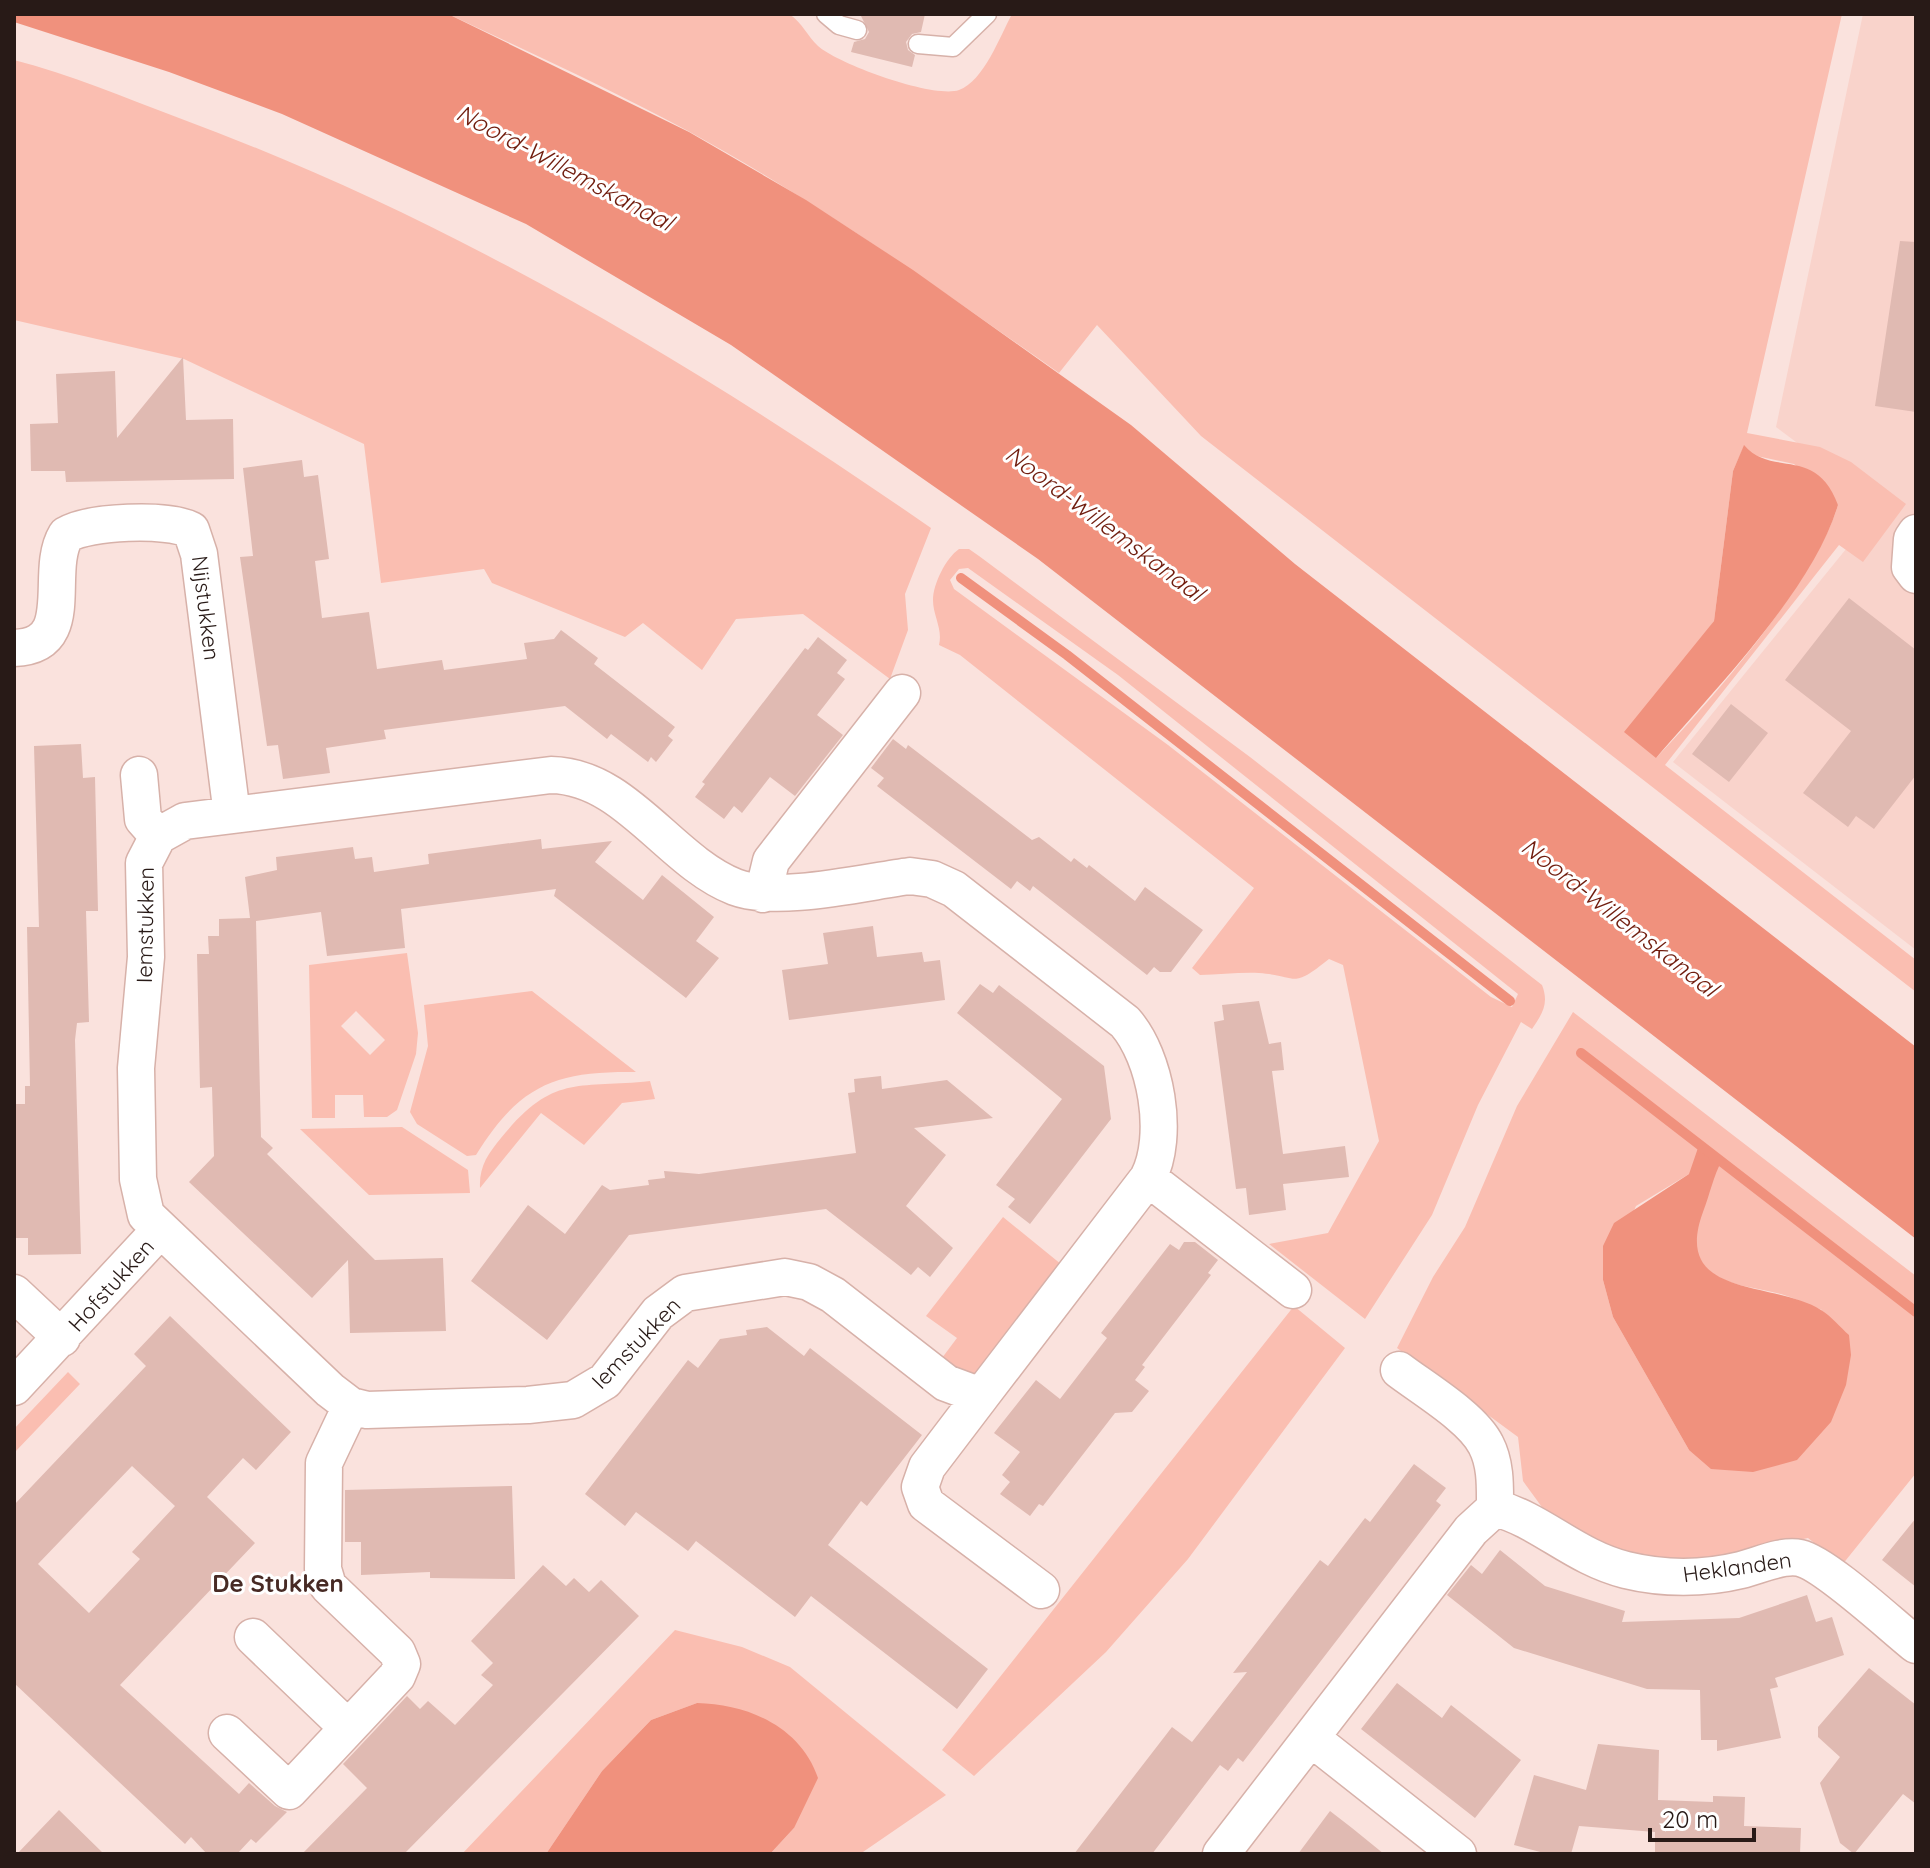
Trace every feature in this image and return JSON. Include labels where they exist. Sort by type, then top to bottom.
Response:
[{"type":"street","name":"Nijstukken","points":[[14,648],[43,642],[53,630],[57,610],[55,563],[58,547],[66,535],[91,526],[163,523],[179,524],[191,530],[199,554],[232,815]]},
{"type":"street","points":[[1916,533],[1912,539],[1910,567],[1916,575]]},
{"type":"street","points":[[763,894],[771,861],[902,693]]},
{"type":"street","name":"Iemstukken","points":[[139,775],[143,819],[158,836]]},
{"type":"street","name":"Iemstukken","points":[[981,1396],[965,1393],[946,1383],[833,1295],[809,1282],[785,1277],[710,1286],[677,1297],[658,1313],[605,1381],[573,1400],[538,1405],[401,1410],[367,1410],[351,1406],[159,1231],[146,1215],[140,1198],[136,1068],[146,957],[144,863],[158,836],[185,821],[551,775],[574,776],[611,796],[711,873],[735,887],[763,894],[910,876],[932,879],[954,889],[1125,1022],[1139,1038],[1149,1062],[1160,1142],[1148,1178],[927,1467],[920,1487],[926,1504],[1041,1590]]},
{"type":"street","points":[[1148,1178],[1293,1290]]},
{"type":"street","name":"Hofstukken","points":[[14,1387],[159,1231]]},
{"type":"street","name":"Hofstukken","points":[[14,1293],[62,1338]]},
{"type":"street","points":[[1221,1854],[1471,1530],[1495,1508],[1494,1471],[1486,1444],[1470,1425],[1399,1370]]},
{"type":"street","points":[[227,1733],[289,1791],[397,1676],[402,1664],[397,1652],[328,1586],[323,1569],[324,1463],[351,1406]]},
{"type":"street","name":"Heklanden","points":[[1495,1508],[1531,1522],[1569,1549],[1626,1570],[1667,1576],[1710,1575],[1799,1558],[1819,1568],[1916,1645]]},
{"type":"street","points":[[253,1637],[348,1728]]},
{"type":"street","points":[[1311,1738],[1458,1854]]},
{"type":"lane","points":[[826,14],[839,25],[857,30]]},
{"type":"lane","points":[[918,44],[953,47],[987,14]]},
{"type":"shaded area","points":[[448,14],[789,14],[818,46],[845,62],[909,85],[947,91],[968,85],[984,68],[1012,14],[1842,14],[1747,433],[1820,447],[1851,462],[1906,504],[1863,562],[1839,545],[1665,765],[1916,960],[1916,992],[1201,436],[1097,325],[1059,373],[877,247],[736,158],[629,100]],"holes":[[[1744,446],[1752,455],[1794,464],[1838,505],[1826,535],[1786,603],[1705,705],[1656,758],[1703,637],[1714,621],[1733,471]]]},
{"type":"shaded area","points":[[1863,14],[1916,14],[1916,950],[1673,762],[1881,506],[1776,427]]},
{"type":"shaded area","points":[[14,60],[97,87],[279,158],[378,201],[474,248],[661,353],[842,467],[931,528],[905,594],[908,630],[890,679],[803,614],[736,619],[702,670],[643,623],[625,637],[492,583],[484,569],[381,583],[364,444],[184,359],[14,320]]},
{"type":"shaded area","points":[[959,549],[969,549],[979,556],[1250,757],[1542,985],[1545,1003],[1539,1018],[1532,1029],[1521,1022],[1478,1105],[1432,1215],[1365,1319],[1269,1244],[1328,1233],[1379,1141],[1343,965],[1329,959],[1307,975],[1295,979],[1259,973],[1200,975],[1192,968],[1254,888],[960,655],[939,645],[940,633],[933,606],[935,587],[949,559]],"holes":[[[968,568],[1118,675],[1518,994],[1512,1007],[1491,997],[1168,745],[954,589],[950,580],[959,569]]]},
{"type":"shaded area","points":[[407,953],[418,1033],[416,1054],[397,1110],[387,1117],[364,1117],[363,1095],[335,1095],[335,1118],[312,1118],[309,965]],"holes":[[[356,1011],[385,1040],[370,1055],[341,1026]]]},
{"type":"shaded area","points":[[532,991],[636,1072],[583,1075],[542,1086],[508,1112],[476,1155],[467,1156],[417,1124],[410,1112],[428,1046],[424,1005]]},
{"type":"shaded area","points":[[1573,1012],[1916,1276],[1916,1473],[1842,1565],[1808,1538],[1705,1560],[1628,1556],[1547,1514],[1523,1481],[1518,1437],[1397,1348],[1433,1277],[1465,1227],[1517,1106]],"holes":[[[1715,1173],[1696,1233],[1697,1251],[1702,1263],[1720,1278],[1732,1283],[1781,1294],[1822,1310],[1689,1450],[1613,1317],[1603,1280],[1636,1206],[1689,1174]]]},
{"type":"shaded area","points":[[650,1081],[655,1099],[622,1103],[584,1145],[541,1113],[480,1188],[481,1173],[488,1155],[536,1103],[568,1088]]},
{"type":"shaded area","points":[[402,1127],[468,1170],[470,1193],[369,1195],[300,1129]]},
{"type":"shaded area","points":[[1003,1217],[1067,1269],[974,1376],[962,1374],[942,1358],[957,1338],[926,1316]]},
{"type":"shaded area","points":[[1294,1306],[1345,1348],[1188,1559],[1106,1652],[974,1776],[942,1750]]},
{"type":"shaded area","points":[[68,1372],[80,1384],[15,1452],[14,1429]]},
{"type":"shaded area","points":[[675,1630],[742,1647],[790,1667],[946,1795],[860,1854],[770,1854],[794,1828],[697,1703],[651,1720],[602,1771],[546,1854],[462,1854]]},
{"type":"water","name":"Noord-Willemskanaal","points":[[14,14],[448,14],[689,132],[806,200],[913,270],[1131,425],[1295,564],[1916,1047],[1916,1239],[1038,559],[731,345],[526,224],[282,114],[169,72],[14,22]]},
{"type":"water","points":[[1744,445],[1767,460],[1806,468],[1818,475],[1829,487],[1838,505],[1807,571],[1785,604],[1656,758],[1624,732],[1714,621],[1733,471]]},
{"type":"water","points":[[1699,1145],[1722,1160],[1703,1212],[1697,1240],[1701,1260],[1714,1273],[1732,1282],[1801,1301],[1821,1310],[1849,1335],[1851,1355],[1846,1385],[1831,1422],[1797,1460],[1753,1472],[1711,1469],[1689,1450],[1613,1317],[1603,1280],[1603,1246],[1614,1223],[1689,1174]]},
{"type":"water","points":[[697,1703],[735,1708],[770,1722],[786,1732],[810,1760],[818,1778],[794,1828],[770,1854],[546,1854],[602,1771],[651,1720]]},
{"type":"building","points":[[860,14],[925,14],[921,32],[912,34],[906,42],[908,50],[915,55],[912,67],[851,52],[854,42],[865,39],[869,32]]},
{"type":"building","points":[[1900,241],[1916,242],[1916,412],[1875,406]]},
{"type":"building","points":[[183,357],[186,420],[233,419],[234,479],[66,482],[65,471],[31,471],[30,424],[58,423],[56,374],[115,371],[117,438]]},
{"type":"building","points":[[302,460],[304,477],[318,475],[329,559],[315,561],[322,618],[369,612],[377,669],[442,660],[444,670],[527,659],[524,643],[554,639],[561,630],[598,658],[594,664],[675,727],[668,736],[673,740],[656,762],[651,757],[648,762],[611,734],[607,739],[565,706],[384,730],[386,739],[326,748],[330,773],[283,779],[278,745],[267,746],[240,557],[253,556],[243,468]]},
{"type":"building","points":[[1849,598],[1916,650],[1916,775],[1874,829],[1856,816],[1848,827],[1803,793],[1851,731],[1785,680]]},
{"type":"building","points":[[818,637],[847,660],[837,673],[845,679],[817,715],[843,735],[795,796],[770,777],[742,813],[734,806],[724,819],[695,797],[705,784],[702,782],[805,648],[808,650]]},
{"type":"building","points":[[1731,704],[1768,733],[1729,782],[1692,754]]},
{"type":"building","points":[[893,739],[906,749],[908,745],[1032,840],[1039,837],[1071,862],[1074,858],[1087,868],[1089,865],[1135,901],[1145,887],[1203,930],[1171,972],[1160,972],[1154,967],[1147,975],[1033,886],[1030,891],[1017,881],[1011,889],[877,786],[884,778],[871,768]]},
{"type":"building","points":[[81,744],[83,778],[95,777],[98,911],[86,911],[89,1022],[77,1023],[75,1040],[81,1254],[28,1255],[28,1238],[14,1238],[14,1104],[25,1104],[25,1086],[30,1086],[27,927],[39,927],[34,746]]},
{"type":"building","points":[[541,839],[542,849],[612,841],[595,862],[643,900],[662,875],[714,917],[696,941],[719,958],[686,998],[554,896],[556,889],[401,909],[405,948],[327,956],[321,912],[256,921],[261,1137],[273,1148],[267,1154],[375,1260],[443,1258],[446,1331],[350,1333],[348,1260],[312,1298],[189,1182],[214,1156],[212,1087],[200,1088],[197,954],[209,954],[208,936],[219,936],[219,919],[250,918],[245,877],[277,870],[276,857],[353,847],[355,859],[372,857],[374,872],[429,864],[428,854]]},
{"type":"building","points":[[873,926],[877,957],[922,952],[924,962],[940,960],[945,1000],[789,1020],[782,970],[828,964],[823,933]]},
{"type":"building","points":[[980,984],[993,993],[999,985],[1104,1066],[1111,1119],[1030,1224],[1008,1207],[1015,1199],[996,1185],[1062,1099],[957,1013]]},
{"type":"building","points":[[1259,1001],[1269,1044],[1281,1042],[1284,1070],[1272,1071],[1283,1154],[1345,1146],[1349,1177],[1283,1184],[1286,1210],[1249,1215],[1246,1188],[1236,1189],[1214,1022],[1224,1020],[1222,1005]]},
{"type":"building","points":[[881,1076],[882,1089],[947,1080],[993,1118],[914,1128],[946,1155],[906,1206],[953,1248],[930,1277],[918,1267],[911,1275],[826,1209],[629,1235],[547,1340],[471,1281],[528,1205],[565,1234],[602,1185],[610,1190],[649,1185],[648,1180],[665,1178],[664,1171],[699,1174],[856,1153],[848,1093],[855,1092],[854,1079]]},
{"type":"building","points":[[1184,1242],[1195,1242],[1218,1260],[1208,1273],[1211,1275],[1142,1365],[1145,1367],[1135,1380],[1149,1391],[1132,1412],[1115,1413],[1043,1506],[1039,1504],[1030,1516],[1000,1494],[1010,1482],[1002,1475],[1020,1452],[994,1433],[1036,1380],[1060,1399],[1107,1338],[1101,1333],[1170,1244],[1179,1250]]},
{"type":"building","points":[[170,1316],[291,1432],[256,1470],[243,1458],[207,1497],[255,1543],[120,1685],[239,1794],[249,1783],[275,1806],[287,1812],[256,1843],[251,1839],[237,1854],[207,1854],[191,1837],[185,1844],[14,1683],[14,1505],[146,1366],[134,1354]],"holes":[[[132,1466],[175,1506],[132,1552],[140,1559],[89,1613],[38,1564]]]},
{"type":"building","points":[[767,1327],[804,1356],[810,1348],[922,1435],[867,1506],[861,1501],[828,1545],[988,1669],[957,1709],[811,1596],[795,1617],[696,1541],[688,1551],[636,1512],[625,1526],[585,1494],[688,1360],[698,1368],[720,1339],[747,1335],[746,1330]]},
{"type":"building","points":[[1414,1464],[1446,1488],[1436,1501],[1441,1505],[1243,1762],[1238,1758],[1228,1771],[1220,1765],[1152,1854],[1074,1854],[1172,1727],[1192,1742],[1247,1672],[1233,1673],[1320,1560],[1328,1566],[1365,1518],[1370,1522]]},
{"type":"building","points":[[512,1486],[515,1579],[430,1578],[430,1572],[361,1575],[361,1542],[345,1542],[345,1490]]},
{"type":"building","points":[[1916,1518],[1916,1587],[1882,1560]]},
{"type":"building","points":[[1500,1550],[1545,1586],[1625,1611],[1622,1622],[1739,1618],[1807,1595],[1816,1622],[1832,1617],[1844,1655],[1775,1678],[1778,1687],[1770,1689],[1781,1738],[1717,1751],[1717,1740],[1701,1740],[1700,1690],[1647,1689],[1514,1648],[1447,1595],[1471,1565],[1482,1574]]},
{"type":"building","points":[[543,1565],[566,1586],[574,1578],[589,1592],[601,1580],[639,1616],[404,1854],[302,1854],[367,1788],[343,1764],[407,1696],[420,1709],[428,1701],[455,1725],[493,1685],[481,1675],[493,1663],[471,1641]]},
{"type":"building","points":[[1869,1668],[1916,1705],[1916,1804],[1903,1794],[1854,1854],[1840,1843],[1820,1783],[1840,1757],[1818,1737],[1818,1727]]},
{"type":"building","points":[[1397,1683],[1442,1718],[1451,1705],[1521,1760],[1475,1818],[1361,1729]]},
{"type":"building","points":[[1598,1744],[1659,1750],[1658,1800],[1713,1802],[1713,1796],[1745,1797],[1744,1826],[1801,1828],[1800,1854],[1655,1854],[1655,1832],[1579,1826],[1571,1854],[1548,1854],[1514,1845],[1534,1775],[1586,1790]]},
{"type":"building","points":[[59,1810],[104,1854],[17,1854]]},
{"type":"building","points":[[1330,1811],[1352,1828],[1384,1854],[1298,1854]]},
{"type":"waterway","points":[[961,578],[1067,655],[1510,1001]]},
{"type":"waterway","points":[[1581,1053],[1916,1312]]},
{"type":"district","name":"De Stukken","points":[[278,1583]]}]
